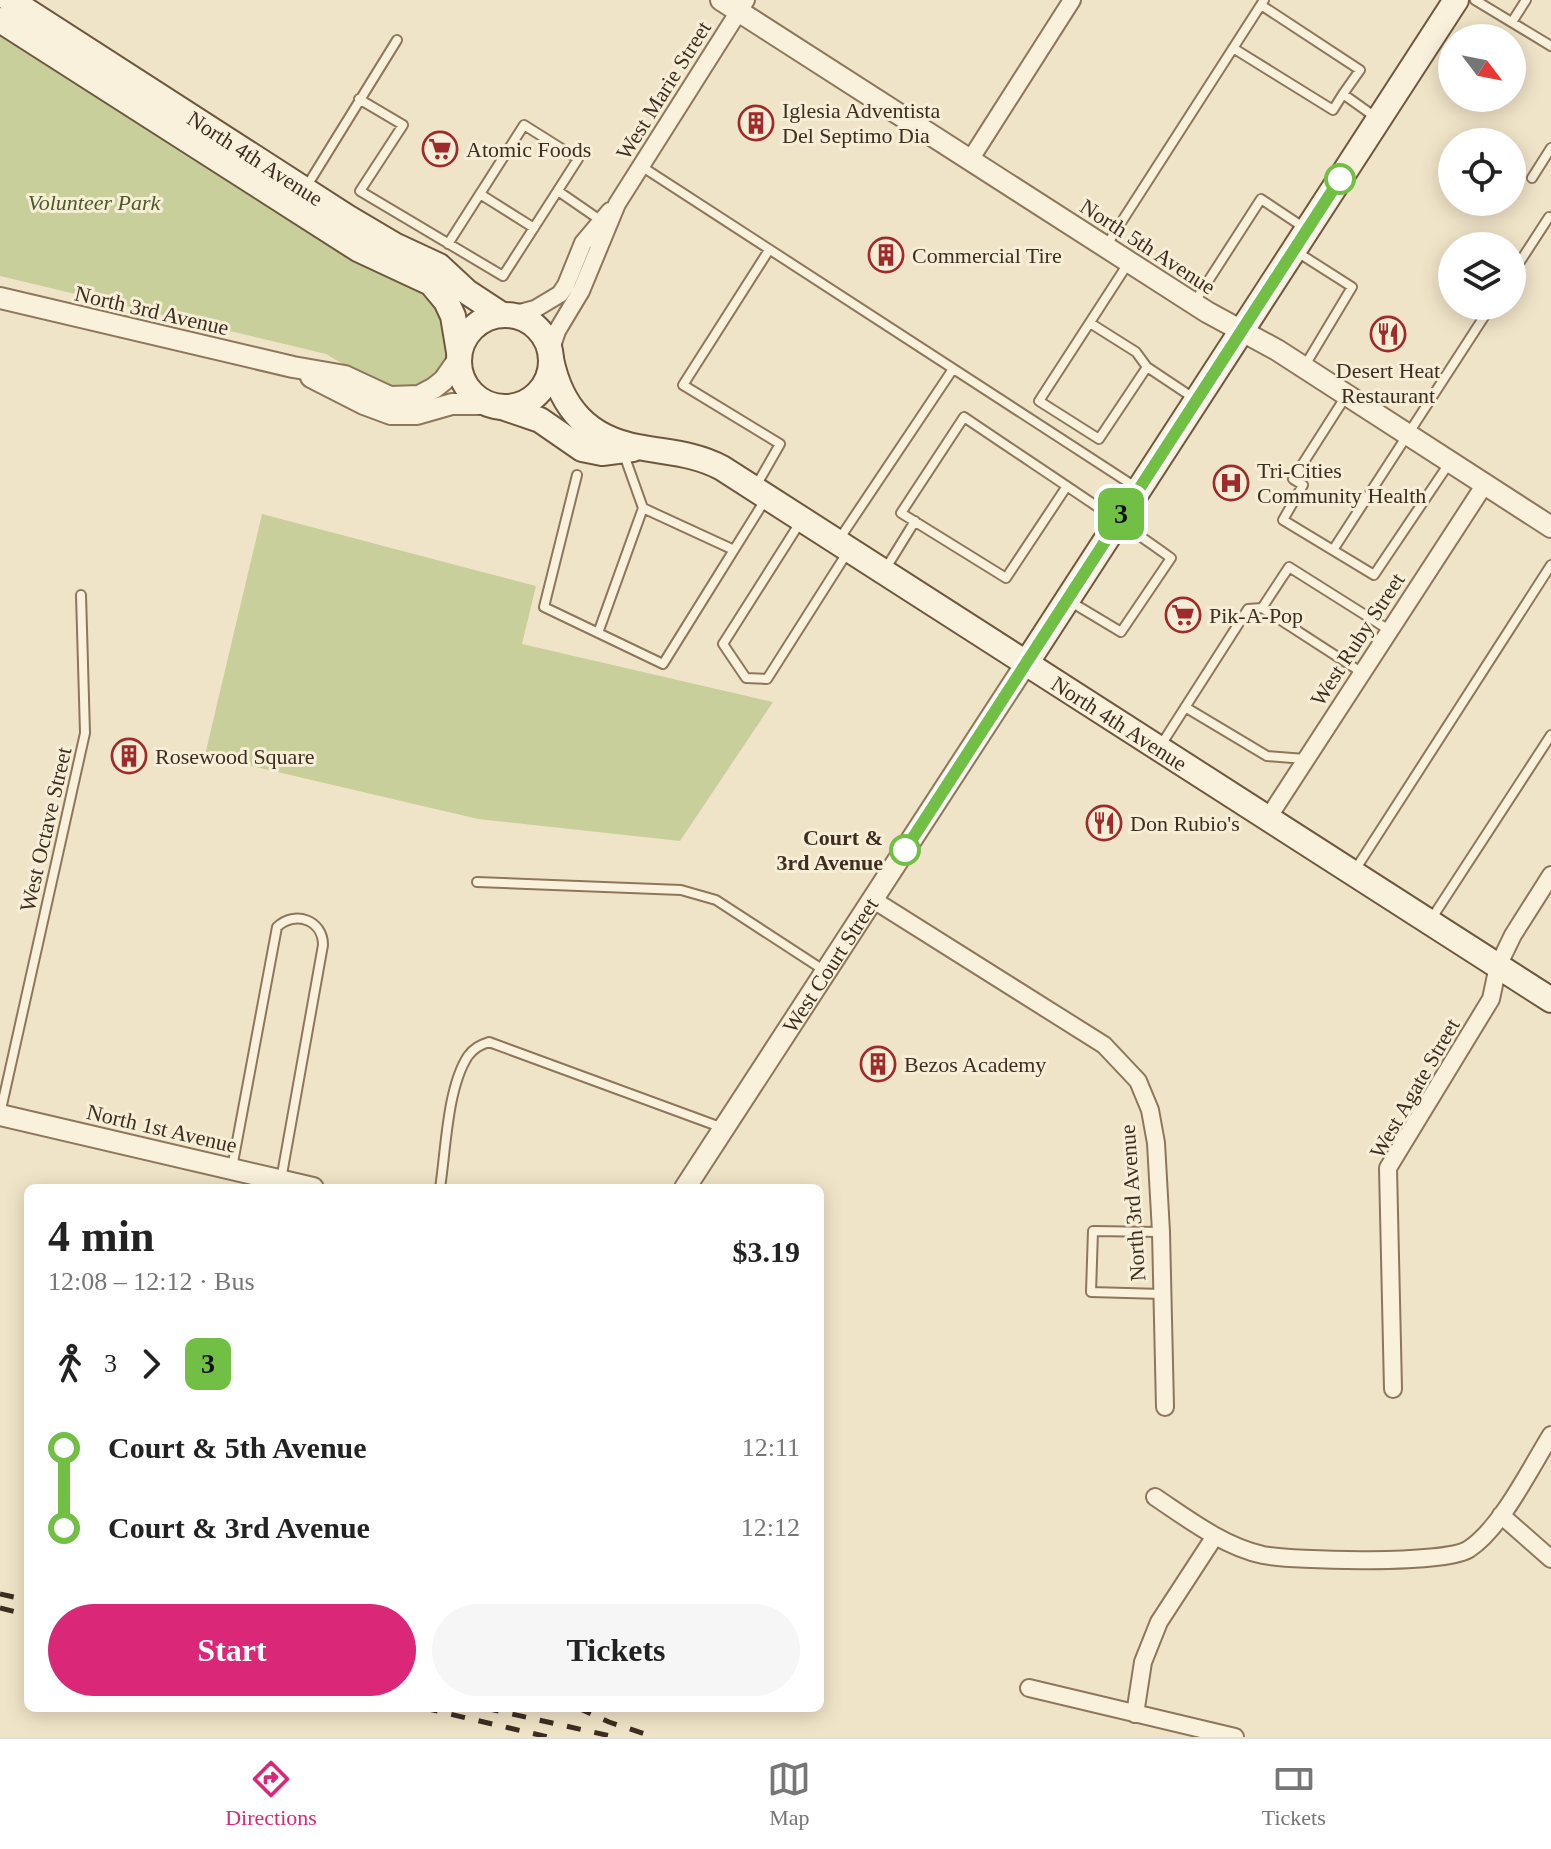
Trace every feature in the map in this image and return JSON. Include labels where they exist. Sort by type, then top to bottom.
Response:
[{"type":"main road","name":"North 4th Avenue","points":[[10,0],[299,198],[373,257],[431,283],[446,301],[453,316],[459,356]]},
{"type":"main road","points":[[1027,662],[1456,0]]},
{"type":"main road","name":"North 4th Avenue","points":[[0,20],[299,198],[439,266],[467,292],[507,315]]},
{"type":"main road","points":[[507,315],[535,326],[545,338],[551,356],[548,377],[533,397],[523,403],[494,405],[468,389],[460,375],[459,356],[470,330],[490,317],[507,315]]},
{"type":"main road","name":"North 4th Avenue","points":[[551,356],[564,398],[579,418],[631,449]]},
{"type":"main road","name":"North 4th Avenue","points":[[494,405],[540,420],[582,449],[602,453],[631,449],[673,451],[702,458],[761,492],[1551,1000]]},
{"type":"street","name":"North 5th Avenue","points":[[721,0],[742,6],[1105,247],[1194,304],[1304,368],[1551,527]]},
{"type":"street","points":[[970,160],[1072,0]]},
{"type":"street","name":"West Marie Street","points":[[551,356],[557,331],[581,291],[617,204],[742,6]]},
{"type":"street","name":"West Marie Street","points":[[507,315],[535,309],[560,294],[577,254],[600,220],[617,204]]},
{"type":"street","name":"North 3rd Avenue","points":[[0,298],[352,378],[375,392],[400,399],[419,396],[434,388],[444,380],[459,356]]},
{"type":"street","name":"North 3rd Avenue","points":[[293,367],[364,404],[391,414],[417,414],[452,404],[494,405]]},
{"type":"street","name":"West Ruby Street","points":[[1268,818],[1485,484]]},
{"type":"street","name":"West Court Street","points":[[688,1184],[1027,662]]},
{"type":"street","name":"West Agate Street","points":[[1393,1389],[1388,1168],[1491,999],[1498,966],[1513,935],[1551,875]]},
{"type":"street","name":"North 3rd Avenue","points":[[872,899],[1104,1045],[1138,1081],[1150,1110],[1156,1143],[1165,1407]]},
{"type":"street","name":"North 1st Avenue","points":[[0,1115],[295,1184]]},
{"type":"street","points":[[1155,1497],[1215,1536],[1261,1554],[1303,1559],[1437,1557],[1467,1551],[1493,1528],[1551,1435]]},
{"type":"street","points":[[1501,1515],[1551,1559]]},
{"type":"street","points":[[1135,1714],[1143,1662],[1159,1622],[1215,1536]]},
{"type":"street","points":[[1029,1688],[1235,1737]]},
{"type":"lane","points":[[1475,0],[1551,46]]},
{"type":"lane","points":[[1512,22],[1526,0]]},
{"type":"lane","points":[[1105,247],[1262,2],[1360,70],[1333,110],[1233,48]]},
{"type":"lane","points":[[299,198],[397,40]]},
{"type":"lane","points":[[1343,94],[1378,120]]},
{"type":"lane","points":[[359,99],[403,125],[360,191],[448,244],[503,276],[578,159],[524,125],[448,244]]},
{"type":"lane","points":[[1532,178],[1551,148]]},
{"type":"lane","points":[[641,166],[1138,489]]},
{"type":"lane","points":[[558,191],[600,220]]},
{"type":"lane","points":[[480,194],[534,228]]},
{"type":"lane","points":[[1194,304],[1261,199],[1352,287],[1304,368]]},
{"type":"lane","points":[[1526,252],[1549,217]]},
{"type":"lane","points":[[577,475],[544,607],[663,664],[734,550],[780,444],[683,385],[769,250]]},
{"type":"lane","points":[[1129,262],[1039,401],[1099,439],[1147,367]]},
{"type":"lane","points":[[1333,550],[1482,320]]},
{"type":"lane","points":[[1090,323],[1136,352],[1147,367],[1196,400]]},
{"type":"lane","points":[[802,519],[723,644],[746,678],[767,679],[844,545],[953,369]]},
{"type":"lane","points":[[1346,395],[1293,479],[1303,485],[1283,520],[1374,575],[1450,462]]},
{"type":"lane","points":[[1067,486],[1006,578],[901,513],[964,417],[1118,520],[1171,558],[1121,632],[1067,600]]},
{"type":"lane","points":[[598,633],[643,508],[631,449]]},
{"type":"lane","points":[[643,508],[734,550]]},
{"type":"lane","points":[[884,571],[915,521]]},
{"type":"lane","points":[[1353,873],[1551,565]]},
{"type":"lane","points":[[1262,608],[1289,567],[1389,630]]},
{"type":"lane","name":"West Octave Street","points":[[0,1115],[85,733],[81,595]]},
{"type":"lane","points":[[1159,748],[1248,609],[1262,608],[1361,672]]},
{"type":"lane","points":[[1185,707],[1267,756],[1306,759]]},
{"type":"lane","points":[[1429,921],[1551,735]]},
{"type":"lane","points":[[477,882],[681,890],[716,900],[826,971]]},
{"type":"lane","points":[[232,1169],[277,927],[292,917],[304,919],[318,928],[323,935],[323,945],[281,1181]]},
{"type":"lane","points":[[441,1184],[453,1100],[461,1069],[478,1046],[489,1042],[724,1128]]},
{"type":"lane","points":[[1161,1232],[1093,1231],[1091,1292],[1162,1294]]},
{"type":"green space","name":"Volunteer Park","points":[[0,30],[435,296],[452,350],[441,372],[424,386],[402,392],[358,373],[326,354],[0,276]]},
{"type":"green space","points":[[262,514],[536,586],[522,644],[773,702],[680,841],[478,819],[205,755]]},
{"type":"railway","points":[[0,1594],[24,1599]]},
{"type":"railway","points":[[0,1608],[24,1614]]},
{"type":"railway","points":[[441,1712],[548,1737]]},
{"type":"railway","points":[[503,1712],[615,1737]]},
{"type":"railway","points":[[587,1712],[654,1737]]},
{"type":"bus line","name":"3","points":[[905,850],[1340,179]]},
{"type":"place","name":"Iglesia Adventista Del Septimo Dia","points":[[756,123]]},
{"type":"place","name":"Atomic Foods","points":[[440,149]]},
{"type":"place","name":"Commercial Tire","points":[[886,255]]},
{"type":"place","name":"Desert Heat Restaurant","points":[[1388,334]]},
{"type":"place","name":"Tri-Cities Community Health","points":[[1231,483]]},
{"type":"place","name":"Pik-A-Pop","points":[[1183,615]]},
{"type":"place","name":"Rosewood Square","points":[[129,756]]},
{"type":"place","name":"Don Rubio's","points":[[1104,823]]},
{"type":"place","name":"Court & 3rd Avenue","points":[[905,850]]},
{"type":"place","name":"Bezos Academy","points":[[878,1064]]}]
